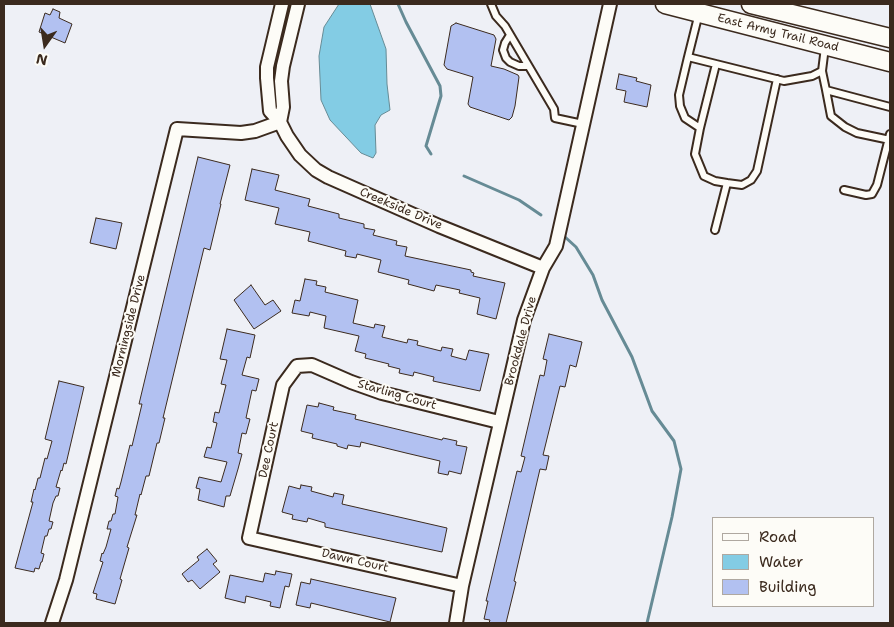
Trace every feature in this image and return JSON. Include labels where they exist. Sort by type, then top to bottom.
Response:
[{"type":"main road","name":"East Army Trail Road","points":[[665,4],[890,62]]},
{"type":"main road","name":"East Army Trail Road","points":[[751,4],[890,38]]},
{"type":"street","name":"Creekside Drive","points":[[282,4],[267,67],[270,111],[280,122],[300,155],[316,170],[328,177],[439,226],[543,268]]},
{"type":"street","points":[[280,122],[283,107],[281,80],[298,4]]},
{"type":"street","name":"Brookdale Drive","points":[[456,623],[462,586],[524,320],[543,268],[556,246],[610,4]]},
{"type":"street","points":[[279,18],[294,22]]},
{"type":"street","name":"Morningside Drive","points":[[52,623],[66,580],[177,129],[241,133],[255,131],[280,122]]},
{"type":"street","name":"Starling Court","points":[[297,366],[312,365],[382,393],[499,422]]},
{"type":"street","name":"Dee Court","points":[[249,538],[283,386],[297,366]]},
{"type":"street","name":"Dawn Court","points":[[249,538],[462,586]]},
{"type":"lane","points":[[491,4],[496,16],[505,26],[554,109],[555,118],[583,124]]},
{"type":"lane","points":[[699,13],[679,95],[680,106],[685,118],[700,128]]},
{"type":"lane","points":[[510,35],[503,50],[506,58],[519,66],[528,66]]},
{"type":"lane","points":[[826,45],[822,71],[831,116],[845,128],[857,134],[890,138],[877,185],[872,194],[866,195],[844,190]]},
{"type":"lane","points":[[688,57],[784,81],[812,76],[822,71]]},
{"type":"lane","points":[[716,64],[695,154],[704,176],[715,181],[742,185],[751,180],[757,171],[777,79]]},
{"type":"lane","points":[[826,90],[890,107]]},
{"type":"lane","points":[[716,230],[727,183]]},
{"type":"water","points":[[339,4],[370,4],[386,49],[390,110],[381,115],[375,125],[376,153],[373,158],[361,153],[330,120],[321,100],[319,56],[324,27]]},
{"type":"building","points":[[53,9],[60,12],[59,18],[72,24],[65,43],[39,32],[45,13],[50,15]]},
{"type":"building","points":[[456,23],[494,35],[496,39],[491,66],[518,75],[515,106],[512,117],[509,120],[470,107],[468,104],[473,77],[447,69],[444,65],[451,26]]},
{"type":"building","points":[[619,74],[637,78],[636,81],[651,85],[647,107],[624,102],[626,91],[616,89]]},
{"type":"building","points":[[198,157],[230,165],[210,250],[204,248],[163,418],[165,418],[159,443],[157,443],[149,476],[146,476],[140,494],[135,515],[137,515],[127,547],[129,548],[115,604],[96,599],[97,594],[93,593],[103,562],[100,561],[102,553],[106,547],[111,529],[107,529],[109,521],[111,521],[113,514],[115,514],[118,497],[115,496],[117,488],[119,489],[130,445],[132,446],[142,404],[139,404]]},
{"type":"building","points":[[252,169],[279,175],[275,190],[310,199],[308,206],[339,214],[339,218],[364,224],[364,228],[375,230],[373,235],[397,241],[396,245],[407,247],[405,256],[471,270],[474,273],[473,276],[505,283],[496,319],[477,314],[480,298],[459,293],[460,290],[436,285],[434,291],[408,284],[409,280],[378,272],[381,260],[357,254],[356,258],[345,256],[346,251],[308,241],[310,232],[275,224],[279,208],[245,200]]},
{"type":"building","points":[[96,218],[122,223],[116,249],[90,243]]},
{"type":"building","points":[[305,279],[317,281],[316,285],[326,287],[325,292],[358,300],[353,323],[374,328],[375,324],[385,326],[382,337],[407,343],[408,339],[418,341],[417,345],[441,351],[442,347],[453,349],[451,356],[466,360],[469,350],[489,354],[480,391],[433,381],[434,377],[414,372],[413,376],[399,373],[400,369],[365,358],[366,354],[355,351],[359,336],[324,328],[326,316],[310,312],[309,316],[292,313],[295,300],[300,301]]},
{"type":"building","points":[[251,285],[265,305],[273,300],[281,311],[254,329],[234,300]]},
{"type":"building","points":[[227,329],[255,335],[250,358],[247,357],[242,375],[259,379],[256,391],[252,390],[246,418],[250,419],[246,434],[242,433],[238,453],[242,454],[230,496],[226,496],[224,507],[198,500],[200,489],[196,488],[199,477],[221,482],[227,462],[204,457],[207,447],[211,448],[217,423],[213,422],[215,412],[219,413],[226,385],[221,384],[227,360],[220,359]]},
{"type":"building","points":[[549,334],[582,342],[576,367],[570,365],[565,387],[560,386],[543,455],[549,456],[546,470],[540,469],[506,623],[489,623],[490,620],[484,619],[488,601],[486,601],[517,471],[521,472],[525,457],[521,456],[540,375],[544,376],[547,360],[543,359]]},
{"type":"building","points":[[59,381],[84,387],[66,464],[64,463],[56,487],[60,488],[58,496],[56,496],[53,503],[49,521],[53,522],[47,536],[45,536],[41,553],[44,554],[42,562],[39,569],[35,568],[34,572],[15,568],[33,502],[31,502],[34,489],[38,478],[40,478],[52,441],[45,439]]},
{"type":"building","points":[[319,403],[334,407],[333,410],[356,415],[355,419],[442,440],[443,438],[457,441],[456,445],[467,447],[461,474],[449,471],[448,475],[438,473],[440,461],[361,442],[360,447],[348,445],[347,449],[337,446],[337,444],[312,438],[313,434],[301,431],[307,405],[318,407]]},
{"type":"building","points":[[301,485],[312,487],[311,491],[333,497],[334,493],[344,495],[342,504],[447,528],[442,552],[325,527],[325,523],[308,518],[307,522],[292,519],[293,515],[282,512],[289,486],[300,489]]},
{"type":"building","points":[[207,549],[217,561],[213,564],[220,572],[200,589],[192,580],[188,582],[182,574],[199,560],[197,557]]},
{"type":"building","points":[[276,571],[292,574],[289,587],[285,586],[280,608],[270,606],[271,602],[246,596],[245,603],[225,598],[230,575],[263,582],[265,573],[275,575]]},
{"type":"building","points":[[311,579],[396,598],[390,622],[311,603],[310,608],[296,605],[301,582],[310,584]]},
{"type":"waterway","points":[[398,4],[440,86],[441,96],[426,146],[431,154]]},
{"type":"waterway","points":[[464,176],[519,200],[541,215]]},
{"type":"waterway","points":[[565,237],[576,247],[593,275],[602,300],[632,357],[652,411],[674,441],[681,469],[672,517],[647,623]]}]
